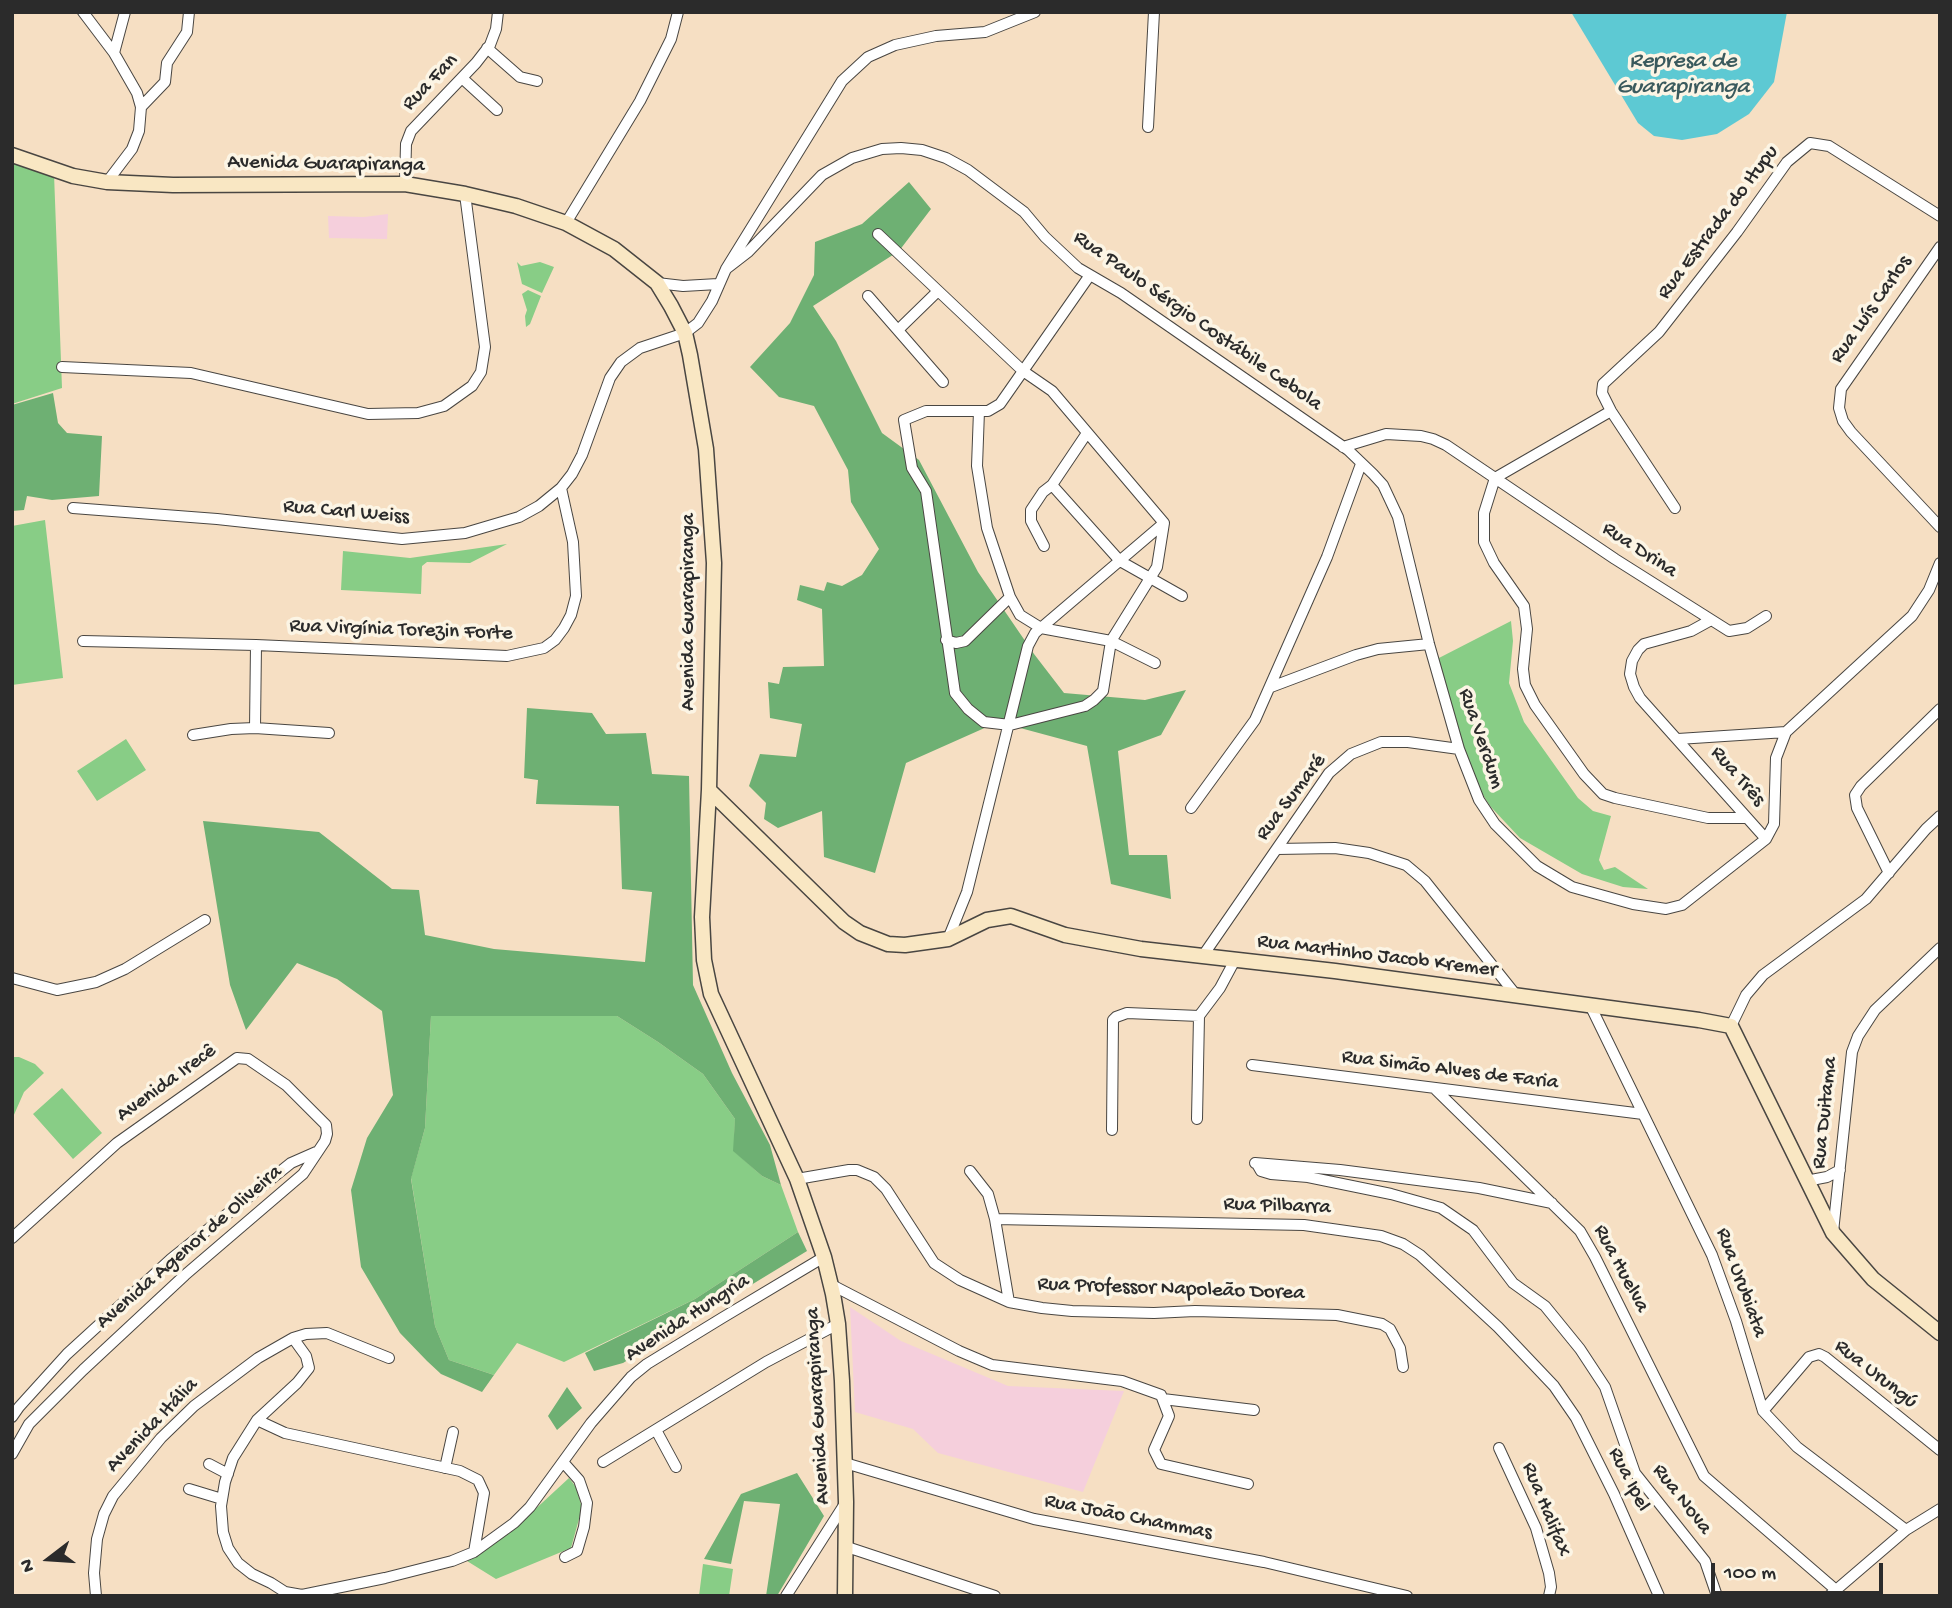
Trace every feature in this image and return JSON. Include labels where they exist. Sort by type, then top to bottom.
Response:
[{"type":"main road","name":"Avenida Guarapiranga","points":[[12,155],[73,176],[107,182],[173,185],[405,184],[466,194],[516,206],[566,223],[614,249],[657,283],[685,333],[706,449],[715,563],[709,790],[702,917],[706,978],[797,1179],[824,1257],[838,1324],[846,1502],[845,1596]]},
{"type":"main road","name":"Rua Martinho Jacob Kremer","points":[[709,790],[844,922],[875,941],[905,945],[948,939],[987,920],[1011,916],[1083,939],[1202,957],[1516,995],[1731,1026]]},
{"type":"main road","points":[[1731,1026],[1833,1233],[1874,1279],[1940,1333]]},
{"type":"street","points":[[83,12],[114,53],[137,93],[141,107],[139,131],[132,149],[107,182]]},
{"type":"street","points":[[114,53],[125,12]]},
{"type":"street","points":[[141,107],[165,82],[167,63],[187,32],[189,12]]},
{"type":"street","name":"Rua Fan","points":[[405,184],[406,144],[411,131],[476,64],[496,29],[498,12]]},
{"type":"street","points":[[566,223],[640,101],[671,39],[678,12]]},
{"type":"street","points":[[685,333],[698,323],[712,301],[726,270],[842,81],[868,57],[895,45],[985,32],[1035,12]]},
{"type":"street","points":[[1148,127],[1154,12]]},
{"type":"street","points":[[487,48],[520,77],[537,81]]},
{"type":"street","points":[[461,78],[497,110]]},
{"type":"street","name":"Rua Estrada do Itupu","points":[[1611,411],[1602,393],[1603,384],[1659,332],[1723,251],[1787,162],[1810,143],[1829,146],[1940,216]]},
{"type":"street","name":"Rua Paulo Sérgio Costábile Cebola","points":[[726,270],[748,252],[822,175],[852,158],[882,149],[901,148],[934,154],[968,170],[1007,197],[1078,268],[1121,293],[1343,446]]},
{"type":"street","points":[[62,367],[151,369],[191,373],[368,414],[418,413],[444,406],[472,386],[481,372],[485,347],[466,194]]},
{"type":"street","points":[[878,234],[1023,371],[1052,391],[1164,523],[1157,567],[1111,641],[1103,691],[1085,706],[1010,725],[984,722],[968,709],[955,692],[926,491],[912,468],[904,420],[926,411],[988,411],[1000,404],[1023,371],[1090,275]]},
{"type":"street","name":"Rua Luís Carlos","points":[[1940,247],[1841,389],[1839,408],[1843,421],[1851,432],[1940,527]]},
{"type":"street","points":[[657,283],[683,286],[718,284]]},
{"type":"street","points":[[898,330],[938,291]]},
{"type":"street","points":[[868,296],[943,382]]},
{"type":"street","name":"Rua Carl Weiss","points":[[73,508],[217,519],[402,539],[465,533],[498,525],[539,506],[561,488],[572,474],[610,378],[621,362],[639,348],[685,333]]},
{"type":"street","points":[[979,411],[976,466],[987,528],[1010,597],[1020,615],[1041,628],[1111,641],[1155,663]]},
{"type":"street","points":[[1675,508],[1611,411],[1495,478],[1485,513],[1484,542],[1493,563],[1524,606],[1527,618],[1523,669],[1525,685],[1535,705],[1584,774],[1603,794],[1708,818],[1747,818]]},
{"type":"street","points":[[1044,546],[1031,521],[1031,510],[1043,492],[1052,485],[1087,433]]},
{"type":"street","points":[[1343,446],[1387,434],[1422,436],[1446,445],[1495,478]]},
{"type":"street","name":"Rua Verdum","points":[[1343,446],[1383,485],[1394,508],[1459,749],[1479,800],[1495,824],[1537,866],[1572,887],[1633,904],[1674,908],[1693,899],[1766,839]]},
{"type":"street","points":[[1191,808],[1255,720],[1327,557],[1361,464]]},
{"type":"street","name":"Rua Drina","points":[[1495,478],[1615,559],[1729,631],[1747,628],[1766,617]]},
{"type":"street","points":[[1052,485],[1120,561],[1182,596]]},
{"type":"street","name":"Rua Virgínia Torezin Forte","points":[[83,641],[256,645],[507,656],[544,648],[555,640],[564,628],[576,596],[573,542],[561,488]]},
{"type":"street","points":[[948,939],[967,892],[1028,646],[1035,633],[1164,523]]},
{"type":"street","points":[[1766,839],[1774,824],[1776,758],[1786,732],[1912,616],[1929,590],[1940,564]]},
{"type":"street","points":[[946,640],[956,643],[965,641],[1010,597]]},
{"type":"street","name":"Rua Três","points":[[1711,620],[1691,631],[1644,644],[1637,650],[1630,674],[1640,698],[1766,839]]},
{"type":"street","points":[[1270,687],[1378,649],[1429,644]]},
{"type":"street","points":[[255,728],[256,645]]},
{"type":"street","points":[[1889,873],[1857,808],[1855,795],[1940,709]]},
{"type":"street","points":[[193,735],[255,728],[329,733]]},
{"type":"street","points":[[1678,739],[1786,732]]},
{"type":"street","name":"Rua Sumaré","points":[[1202,957],[1329,773],[1351,754],[1381,742],[1408,741],[1459,749]]},
{"type":"street","points":[[1731,1026],[1746,995],[1763,975],[1866,899],[1940,816]]},
{"type":"street","points":[[1277,849],[1335,848],[1369,853],[1406,865],[1425,881],[1516,995]]},
{"type":"street","points":[[12,978],[57,990],[78,987],[125,969],[205,920]]},
{"type":"street","name":"Rua Duitama","points":[[1833,1233],[1852,1052],[1857,1036],[1875,1010],[1940,948]]},
{"type":"street","points":[[1197,1119],[1199,1016],[1220,988],[1235,960]]},
{"type":"street","name":"Rua Urubiata","points":[[1590,1005],[1722,1278],[1763,1411],[1797,1447],[1906,1530]]},
{"type":"street","points":[[1112,1130],[1113,1020],[1127,1013],[1199,1016]]},
{"type":"street","name":"Avenida Irecê","points":[[12,1238],[117,1143],[237,1058],[248,1059],[286,1085],[326,1125],[325,1142],[317,1152]]},
{"type":"street","name":"Rua Simão Alves de Faria","points":[[1252,1065],[1643,1114]]},
{"type":"street","name":"Rua Huelva","points":[[1434,1088],[1553,1203],[1588,1243],[1704,1476],[1833,1593]]},
{"type":"street","name":"Avenida Agenor de Oliveira","points":[[12,1417],[67,1354],[171,1259],[290,1163],[317,1152]]},
{"type":"street","name":"Avenida Agenor de Oliveira","points":[[12,1454],[29,1424],[83,1370],[185,1276],[283,1194],[303,1174],[317,1152]]},
{"type":"street","name":"Rua Nova","points":[[1553,1203],[1479,1188],[1340,1170],[1254,1163],[1261,1171],[1271,1174],[1308,1177],[1391,1194],[1440,1208],[1473,1230],[1513,1283],[1545,1306],[1580,1349],[1605,1387],[1634,1473],[1705,1561],[1717,1596]]},
{"type":"street","name":"Rua Professor Napoleão Dorea","points":[[797,1179],[857,1170],[874,1177],[886,1189],[934,1263],[960,1280],[1009,1302],[1072,1311],[1337,1315],[1382,1324],[1390,1329],[1400,1348],[1403,1367]]},
{"type":"street","points":[[1806,1181],[1827,1177],[1840,1170]]},
{"type":"street","points":[[970,1171],[988,1194],[1009,1302]]},
{"type":"street","name":"Rua Pilbarra","points":[[995,1219],[1304,1225],[1381,1236],[1402,1244],[1432,1264],[1555,1386]]},
{"type":"street","name":"Avenida Hungria","points":[[293,1338],[306,1356],[309,1368],[297,1383],[257,1420],[233,1458],[222,1499],[223,1532],[228,1548],[238,1563],[285,1592],[302,1595],[453,1561],[474,1552],[514,1523],[530,1507],[616,1393],[647,1364],[824,1257]]},
{"type":"street","points":[[830,1284],[959,1351],[992,1365],[1122,1381],[1161,1395],[1169,1416],[1154,1450],[1161,1464],[1248,1485]]},
{"type":"street","points":[[603,1462],[766,1362],[838,1324]]},
{"type":"street","name":"Avenida Itália","points":[[96,1596],[94,1573],[97,1539],[104,1514],[119,1488],[161,1438],[194,1405],[258,1358],[293,1338],[318,1332],[327,1333],[389,1358]]},
{"type":"street","name":"Rua Urungú","points":[[1763,1411],[1809,1357],[1819,1354],[1940,1450]]},
{"type":"street","name":"Rua Ipel","points":[[1555,1386],[1576,1419],[1619,1505],[1659,1596]]},
{"type":"street","points":[[1163,1399],[1254,1410]]},
{"type":"street","points":[[257,1420],[285,1433],[445,1468],[478,1479],[484,1493],[474,1552]]},
{"type":"street","points":[[656,1430],[677,1467]]},
{"type":"street","points":[[445,1468],[453,1432]]},
{"type":"street","name":"Rua Halifax","points":[[1499,1448],[1536,1528],[1549,1573],[1550,1592]]},
{"type":"street","points":[[563,1462],[579,1480],[587,1503],[578,1551],[565,1557]]},
{"type":"street","points":[[209,1464],[228,1474]]},
{"type":"street","name":"Rua João Chammas","points":[[845,1464],[1034,1519],[1264,1562],[1407,1596]]},
{"type":"street","points":[[190,1489],[222,1499]]},
{"type":"street","points":[[786,1596],[846,1502]]},
{"type":"street","points":[[1833,1593],[1906,1530],[1940,1509]]},
{"type":"street","points":[[847,1547],[995,1596]]},
{"type":"shaded area","points":[[388,214],[387,239],[329,238],[328,216],[364,217]]},
{"type":"shaded area","points":[[850,1307],[901,1341],[1008,1386],[1124,1391],[1083,1492],[938,1453],[913,1429],[855,1412]]},
{"type":"green space","points":[[12,162],[54,174],[62,388],[12,404]]},
{"type":"green space","points":[[909,182],[931,209],[899,251],[813,306],[836,341],[882,433],[919,460],[978,572],[1064,693],[1145,700],[1186,690],[1161,735],[1118,751],[1129,855],[1167,855],[1171,899],[1111,884],[1087,746],[998,722],[906,763],[875,873],[824,857],[822,811],[778,828],[764,819],[766,803],[749,786],[760,754],[796,757],[802,724],[770,718],[768,682],[779,684],[783,667],[824,666],[822,609],[797,600],[800,585],[824,591],[827,582],[842,586],[862,575],[879,549],[851,502],[848,470],[814,406],[779,397],[750,367],[790,323],[814,275],[815,242],[862,224]]},
{"type":"green space","points":[[517,262],[521,266],[540,262],[554,267],[542,293],[522,284]]},
{"type":"green space","points":[[528,290],[541,296],[530,324],[526,327],[527,310],[522,294]]},
{"type":"green space","points":[[53,393],[58,423],[67,433],[102,436],[99,496],[52,500],[27,496],[24,510],[12,511],[12,405]]},
{"type":"green space","points":[[45,520],[63,678],[12,685],[12,526]]},
{"type":"green space","points":[[507,544],[470,563],[427,562],[422,566],[421,594],[341,590],[343,551],[410,558]]},
{"type":"green space","points":[[1511,621],[1513,641],[1509,683],[1524,722],[1578,798],[1593,811],[1611,816],[1599,860],[1604,870],[1615,867],[1648,889],[1623,887],[1582,874],[1520,838],[1490,806],[1474,781],[1437,659]]},
{"type":"green space","points":[[527,708],[592,713],[606,734],[646,733],[652,774],[689,776],[693,985],[732,1073],[770,1145],[781,1185],[762,1176],[733,1151],[735,1119],[703,1074],[617,1016],[431,1016],[425,1128],[411,1179],[435,1326],[449,1360],[494,1375],[482,1392],[441,1374],[427,1361],[400,1333],[361,1267],[351,1190],[367,1138],[393,1095],[382,1011],[337,979],[297,963],[246,1030],[230,985],[203,821],[319,832],[392,889],[419,890],[425,935],[494,949],[645,962],[652,892],[622,889],[619,806],[536,804],[538,780],[524,778]]},
{"type":"green space","points":[[126,739],[146,770],[97,801],[77,771]]},
{"type":"green space","points":[[431,1016],[617,1016],[703,1074],[735,1119],[734,1151],[762,1176],[781,1185],[798,1232],[695,1299],[564,1362],[517,1343],[494,1375],[449,1360],[435,1326],[411,1178],[425,1128]]},
{"type":"green space","points":[[12,1057],[35,1064],[44,1073],[24,1092],[13,1117]]},
{"type":"green space","points":[[62,1088],[102,1133],[73,1159],[33,1114]]},
{"type":"green space","points":[[798,1232],[807,1251],[623,1363],[594,1371],[585,1353],[695,1299]]},
{"type":"green space","points":[[567,1387],[582,1408],[557,1430],[548,1416]]},
{"type":"green space","points":[[797,1473],[824,1516],[777,1596],[766,1596],[780,1504],[744,1501],[731,1564],[704,1559],[741,1494]]},
{"type":"green space","points":[[569,1478],[576,1487],[582,1508],[571,1548],[496,1579],[467,1561],[517,1526]]},
{"type":"green space","points":[[703,1564],[733,1569],[729,1596],[699,1596]]},
{"type":"water","name":"Represa de Guarapiranga","points":[[1571,12],[1787,12],[1774,82],[1749,114],[1717,134],[1682,140],[1654,136],[1638,123]]}]
